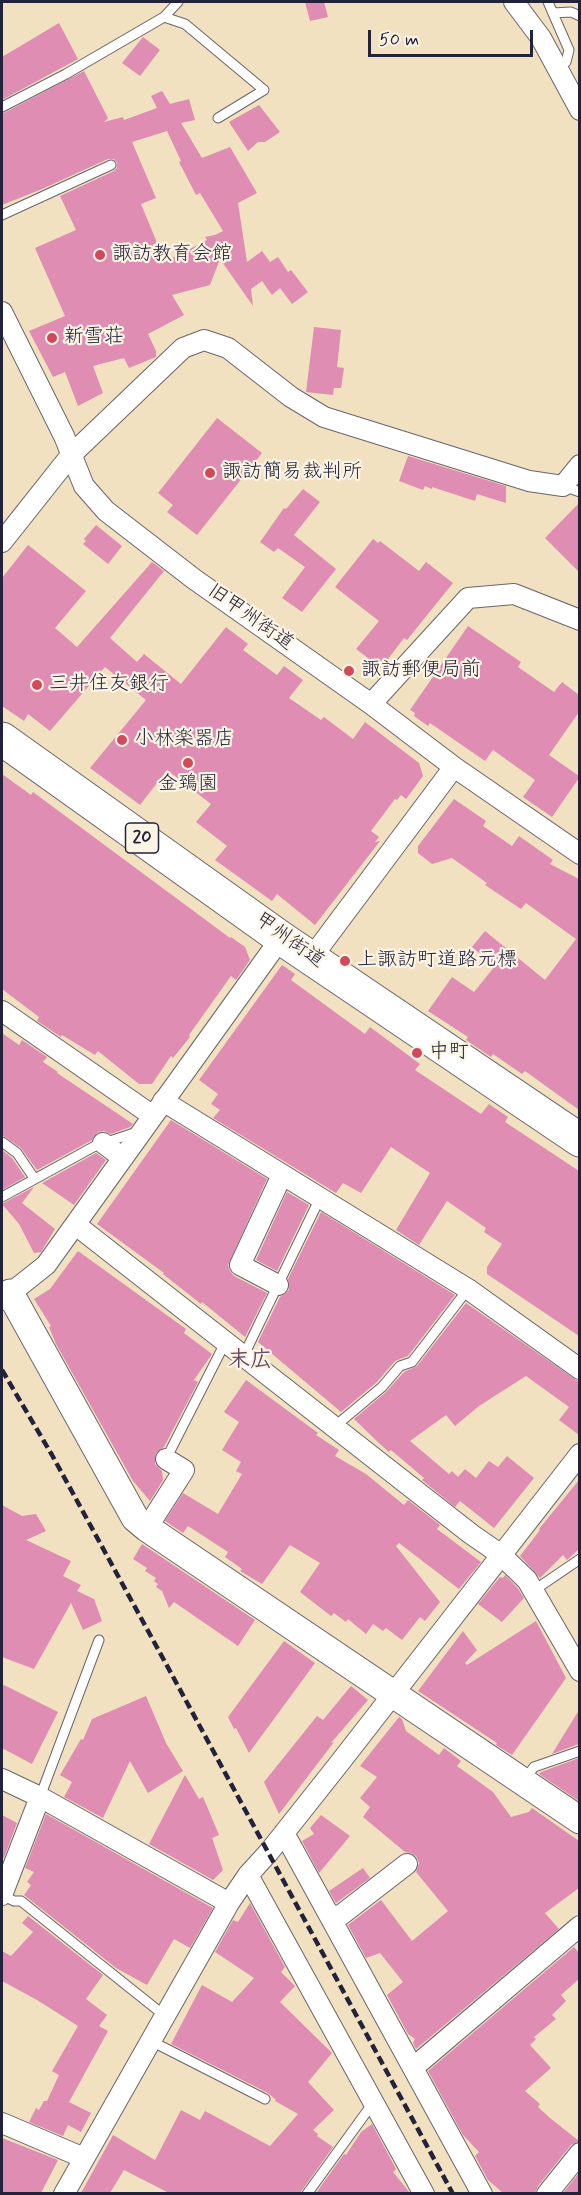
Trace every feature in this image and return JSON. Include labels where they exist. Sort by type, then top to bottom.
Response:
[{"type":"highway","name":"甲州街道","points":[[2,739],[281,938],[579,1140]]},
{"type":"street","points":[[518,7],[532,25],[579,110]]},
{"type":"street","name":"旧甲州街道","points":[[2,312],[64,436],[84,486],[106,511],[194,579],[371,704],[454,767],[579,854]]},
{"type":"street","points":[[2,542],[71,455],[183,348],[204,340],[228,348],[291,397],[324,417],[519,478],[571,489],[579,465]]},
{"type":"street","points":[[371,704],[468,598],[514,594],[579,620]]},
{"type":"street","points":[[312,957],[454,767]]},
{"type":"street","points":[[281,938],[76,1225],[45,1265],[6,1296],[135,1518],[579,1820]]},
{"type":"street","points":[[2,1011],[153,1116],[282,1175],[468,1289],[579,1369]]},
{"type":"street","points":[[103,1143],[123,1158]]},
{"type":"street","points":[[278,1285],[240,1266],[282,1175]]},
{"type":"street","points":[[76,1225],[471,1534],[500,1554],[527,1581],[579,1671]]},
{"type":"street","points":[[64,2193],[229,1903],[248,1875],[394,1694],[579,1454]]},
{"type":"street","points":[[147,1528],[184,1470],[166,1459]]},
{"type":"street","points":[[2,1779],[40,1797],[229,1903]]},
{"type":"street","points":[[2,1895],[40,1797]]},
{"type":"street","points":[[284,1833],[482,2193]]},
{"type":"street","points":[[330,1916],[340,1915],[407,1864]]},
{"type":"street","points":[[248,1875],[424,2193]]},
{"type":"street","points":[[414,2067],[579,1926]]},
{"type":"street","points":[[2,2123],[84,2158]]},
{"type":"street","points":[[547,2193],[579,2153]]},
{"type":"lane","points":[[2,107],[66,74],[164,17],[178,2]]},
{"type":"lane","points":[[504,2],[518,7]]},
{"type":"lane","points":[[548,2],[569,50],[566,62],[557,68]]},
{"type":"lane","points":[[553,13],[572,12],[579,16]]},
{"type":"lane","points":[[164,17],[185,24],[264,90],[218,118]]},
{"type":"lane","points":[[2,215],[111,165]]},
{"type":"lane","points":[[2,1197],[153,1116]]},
{"type":"lane","points":[[2,1142],[17,1154],[34,1178]]},
{"type":"lane","points":[[243,1357],[320,1198]]},
{"type":"lane","points":[[334,1427],[382,1387],[400,1366],[412,1362],[468,1289]]},
{"type":"lane","points":[[166,1459],[225,1342]]},
{"type":"lane","points":[[533,1591],[579,1559]]},
{"type":"lane","points":[[40,1797],[99,1640]]},
{"type":"lane","points":[[524,1782],[534,1767],[579,1751]]},
{"type":"lane","points":[[2,1895],[14,1901],[21,1901],[165,2016]]},
{"type":"lane","points":[[151,2041],[265,2099]]},
{"type":"lane","points":[[307,2193],[373,2103]]},
{"type":"building","points":[[305,2],[324,2],[328,17],[310,21]]},
{"type":"building","points":[[59,23],[78,59],[2,100],[2,57]]},
{"type":"building","points":[[143,37],[160,50],[140,76],[122,63]]},
{"type":"building","points":[[84,71],[108,118],[104,122],[123,117],[124,120],[157,108],[151,96],[162,91],[170,104],[189,99],[195,120],[181,123],[202,158],[230,147],[257,193],[238,203],[247,262],[262,251],[270,262],[278,257],[288,272],[291,270],[308,292],[292,304],[280,288],[272,295],[262,281],[251,289],[253,306],[220,259],[210,285],[172,295],[184,315],[148,334],[156,351],[156,357],[129,368],[124,358],[93,366],[103,393],[78,406],[65,372],[53,377],[29,331],[65,316],[35,248],[76,230],[60,196],[114,171],[117,163],[114,159],[108,159],[2,205],[2,114]],"holes":[[[167,131],[181,161],[179,162],[196,195],[200,193],[223,231],[205,237],[207,240],[165,262],[141,204],[156,198],[132,142]]]},
{"type":"building","points":[[259,105],[280,132],[265,142],[258,142],[248,151],[229,122]]},
{"type":"building","points":[[314,327],[341,330],[337,367],[344,368],[341,388],[334,388],[333,395],[306,392]]},
{"type":"building","name":"諏訪簡易裁判所","points":[[217,418],[262,453],[197,535],[167,512],[173,505],[158,493]]},
{"type":"building","points":[[408,456],[506,486],[506,503],[477,494],[475,501],[432,487],[432,489],[425,486],[423,490],[399,481]]},
{"type":"building","points":[[303,489],[320,502],[294,535],[336,569],[302,612],[282,598],[305,567],[278,548],[274,552],[260,542],[284,508],[286,509]]},
{"type":"building","points":[[579,503],[579,572],[545,538]]},
{"type":"building","points":[[96,525],[122,546],[108,564],[83,544],[86,541],[84,539]]},
{"type":"building","points":[[373,539],[378,543],[380,541],[419,571],[426,562],[453,583],[407,640],[404,638],[381,668],[356,649],[379,621],[335,587]]},
{"type":"building","points":[[28,545],[86,591],[55,628],[77,647],[152,562],[164,571],[110,638],[137,662],[144,654],[181,684],[226,627],[248,644],[243,650],[277,675],[284,666],[303,680],[289,698],[321,720],[324,717],[353,739],[365,722],[419,763],[423,776],[406,799],[401,795],[397,800],[395,799],[371,831],[379,837],[375,842],[380,841],[315,925],[277,894],[272,901],[215,860],[227,846],[196,822],[211,804],[167,770],[140,805],[90,768],[146,700],[105,667],[50,731],[28,714],[24,721],[2,706],[2,578]]},
{"type":"building","points":[[468,626],[521,662],[518,667],[554,692],[562,682],[579,695],[579,712],[549,755],[579,778],[552,817],[523,797],[535,780],[493,750],[485,761],[430,723],[428,726],[414,716],[415,713],[410,710]]},
{"type":"building","points":[[2,774],[31,795],[33,792],[245,947],[250,960],[236,980],[231,976],[189,1035],[190,1037],[173,1058],[171,1056],[152,1084],[139,1084],[98,1051],[95,1055],[62,1035],[61,1037],[37,1021],[39,1017],[2,989]]},
{"type":"building","points":[[454,799],[486,821],[483,826],[512,846],[519,836],[553,860],[550,864],[579,879],[579,1110],[525,1071],[522,1074],[493,1054],[491,1057],[466,1040],[468,1037],[428,1011],[452,977],[474,992],[495,966],[472,947],[485,931],[545,980],[576,939],[526,903],[521,909],[485,885],[487,883],[452,858],[432,864],[418,853],[418,846]]},
{"type":"building","points":[[282,965],[295,974],[291,980],[365,1034],[370,1027],[420,1064],[415,1070],[481,1114],[489,1104],[508,1117],[505,1122],[579,1171],[579,1336],[487,1274],[487,1267],[502,1244],[484,1232],[486,1228],[447,1201],[419,1245],[396,1230],[430,1173],[391,1147],[361,1193],[343,1183],[336,1193],[213,1118],[220,1110],[211,1104],[218,1094],[199,1080]]},
{"type":"building","points":[[2,1033],[19,1045],[22,1040],[47,1057],[43,1062],[57,1073],[133,1124],[111,1134],[104,1131],[98,1132],[92,1140],[37,1170],[21,1148],[2,1135]]},
{"type":"building","points":[[171,1120],[267,1179],[228,1265],[234,1276],[267,1293],[245,1337],[97,1224]]},
{"type":"building","points":[[2,1150],[12,1158],[25,1177],[2,1190]]},
{"type":"building","points":[[96,1153],[106,1160],[74,1205],[42,1183]]},
{"type":"building","points":[[34,1187],[22,1203],[55,1229],[41,1252],[34,1253],[19,1224],[2,1204]]},
{"type":"building","points":[[287,1192],[309,1205],[277,1271],[256,1260]]},
{"type":"building","points":[[321,1212],[455,1295],[408,1356],[395,1361],[377,1382],[341,1412],[258,1342],[280,1297],[289,1290],[288,1279]]},
{"type":"building","points":[[78,1251],[186,1329],[184,1333],[212,1354],[194,1380],[198,1382],[164,1447],[156,1453],[155,1464],[162,1471],[163,1480],[150,1501],[133,1481],[56,1344],[49,1327],[51,1326],[34,1299],[50,1289]]},
{"type":"building","points":[[466,1303],[579,1382],[579,1435],[559,1420],[569,1407],[526,1376],[479,1406],[455,1426],[446,1415],[410,1441],[449,1474],[452,1471],[458,1477],[465,1469],[476,1478],[489,1461],[498,1467],[507,1456],[534,1478],[494,1528],[460,1501],[455,1507],[391,1450],[389,1452],[354,1419],[386,1392],[404,1372],[417,1366]]},
{"type":"building","points":[[246,1380],[318,1433],[316,1435],[339,1450],[335,1456],[366,1474],[404,1505],[408,1500],[440,1525],[437,1529],[481,1562],[459,1589],[399,1543],[396,1546],[440,1602],[425,1621],[420,1617],[402,1640],[386,1628],[383,1631],[373,1624],[366,1634],[348,1619],[346,1622],[334,1613],[331,1616],[300,1592],[320,1563],[290,1545],[262,1584],[240,1571],[242,1569],[225,1557],[228,1552],[188,1526],[183,1533],[165,1521],[183,1493],[218,1514],[242,1474],[236,1471],[241,1462],[222,1450],[239,1422],[224,1412]]},
{"type":"building","points":[[579,1480],[579,1549],[567,1560],[563,1555],[540,1578],[520,1556]]},
{"type":"building","points":[[2,1505],[22,1516],[36,1514],[46,1531],[26,1540],[71,1561],[63,1576],[81,1585],[77,1591],[94,1599],[102,1621],[83,1630],[71,1603],[34,1669],[2,1657]]},
{"type":"building","points":[[142,1544],[255,1620],[238,1646],[174,1602],[169,1608],[162,1591],[156,1587],[158,1584],[154,1581],[156,1578],[145,1571],[147,1568],[133,1559]]},
{"type":"building","points":[[505,1575],[524,1598],[502,1622],[478,1604],[500,1577],[503,1578]]},
{"type":"building","points":[[536,1621],[566,1678],[512,1755],[418,1691],[463,1631],[477,1650],[465,1663],[467,1665]]},
{"type":"building","points":[[284,1641],[315,1663],[249,1753],[228,1717]]},
{"type":"building","points":[[2,1684],[58,1712],[32,1764],[2,1748]]},
{"type":"building","points":[[351,1686],[368,1700],[331,1743],[334,1742],[279,1814],[264,1782],[317,1716],[323,1720]]},
{"type":"building","points":[[146,1696],[166,1743],[183,1771],[148,1793],[130,1761],[103,1818],[64,1797],[72,1782],[60,1775],[81,1739],[83,1740],[92,1719]]},
{"type":"building","points":[[579,1710],[579,1744],[552,1754]]},
{"type":"building","points":[[399,1717],[406,1731],[439,1755],[444,1748],[461,1761],[457,1766],[493,1792],[511,1817],[529,1812],[532,1808],[579,1841],[579,1888],[545,1913],[559,1929],[416,2049],[413,2043],[415,2039],[408,2034],[387,1995],[403,1982],[380,1953],[366,1958],[348,1925],[381,1900],[412,1941],[448,1911],[416,1872],[419,1863],[416,1856],[405,1852],[363,1817],[370,1807],[360,1798],[377,1777],[360,1766]]},
{"type":"building","points":[[579,1758],[579,1801],[539,1774],[541,1772]]},
{"type":"building","points":[[185,1775],[199,1799],[203,1797],[219,1835],[212,1838],[223,1870],[213,1880],[149,1844]]},
{"type":"building","points":[[46,1814],[213,1908],[190,1948],[174,1939],[147,1985],[116,1968],[24,1895],[31,1885],[27,1882],[34,1872],[25,1868]]},
{"type":"building","points":[[2,1815],[17,1823],[4,1858],[2,1857]]},
{"type":"building","points":[[321,1815],[350,1836],[319,1873],[302,1841],[314,1834],[310,1828]]},
{"type":"building","points":[[363,1868],[370,1878],[336,1903],[329,1891]]},
{"type":"building","points":[[250,1903],[285,1967],[281,1972],[295,1986],[280,2002],[332,2053],[308,2082],[334,2110],[313,2130],[318,2134],[317,2136],[333,2147],[300,2193],[169,2193],[124,2170],[110,2193],[81,2193],[113,2135],[155,2160],[181,2110],[200,2120],[205,2111],[270,2146],[298,2114],[275,2101],[268,2093],[171,2044],[202,1985],[232,2002],[254,1978],[215,1952],[233,1920],[238,1922]]},
{"type":"building","points":[[28,1916],[103,1975],[86,1999],[107,2015],[99,2026],[108,2031],[69,2102],[91,2113],[81,2132],[68,2125],[63,2136],[29,2122],[36,2108],[39,2110],[44,2101],[47,2101],[59,2075],[52,2071],[78,2026],[2,1981],[2,1951],[11,1956],[33,1932],[22,1923]]},
{"type":"building","points":[[574,1947],[579,1953],[579,1979],[561,1995],[566,2001],[552,2015],[556,2019],[534,2037],[536,2039],[530,2045],[551,2068],[525,2091],[540,2104],[538,2107],[579,2141],[571,2145],[535,2193],[503,2193],[488,2180],[475,2156],[479,2152],[463,2135],[428,2071]]},
{"type":"building","points":[[372,2124],[396,2169],[393,2172],[410,2193],[316,2193],[361,2132]]},
{"type":"building","points":[[2,2138],[58,2160],[41,2193],[2,2193]]},
{"type":"building","points":[[579,2173],[579,2193],[563,2193]]},
{"type":"railway","points":[[2,1370],[52,1455],[453,2194]]},
{"type":"place","name":"諏訪教育会館","points":[[100,255]]},
{"type":"place","name":"新雪荘","points":[[52,338]]},
{"type":"place","name":"諏訪簡易裁判所","points":[[210,473]]},
{"type":"place","name":"諏訪郵便局前","points":[[349,671]]},
{"type":"place","name":"三井住友銀行","points":[[37,685]]},
{"type":"place","name":"小林楽器店","points":[[122,740]]},
{"type":"place","name":"金鵄園","points":[[188,763]]},
{"type":"place","name":"上諏訪町道路元標","points":[[345,961]]},
{"type":"place","name":"中町","points":[[417,1053]]},
{"type":"district","name":"末広","points":[[250,1361]]}]
